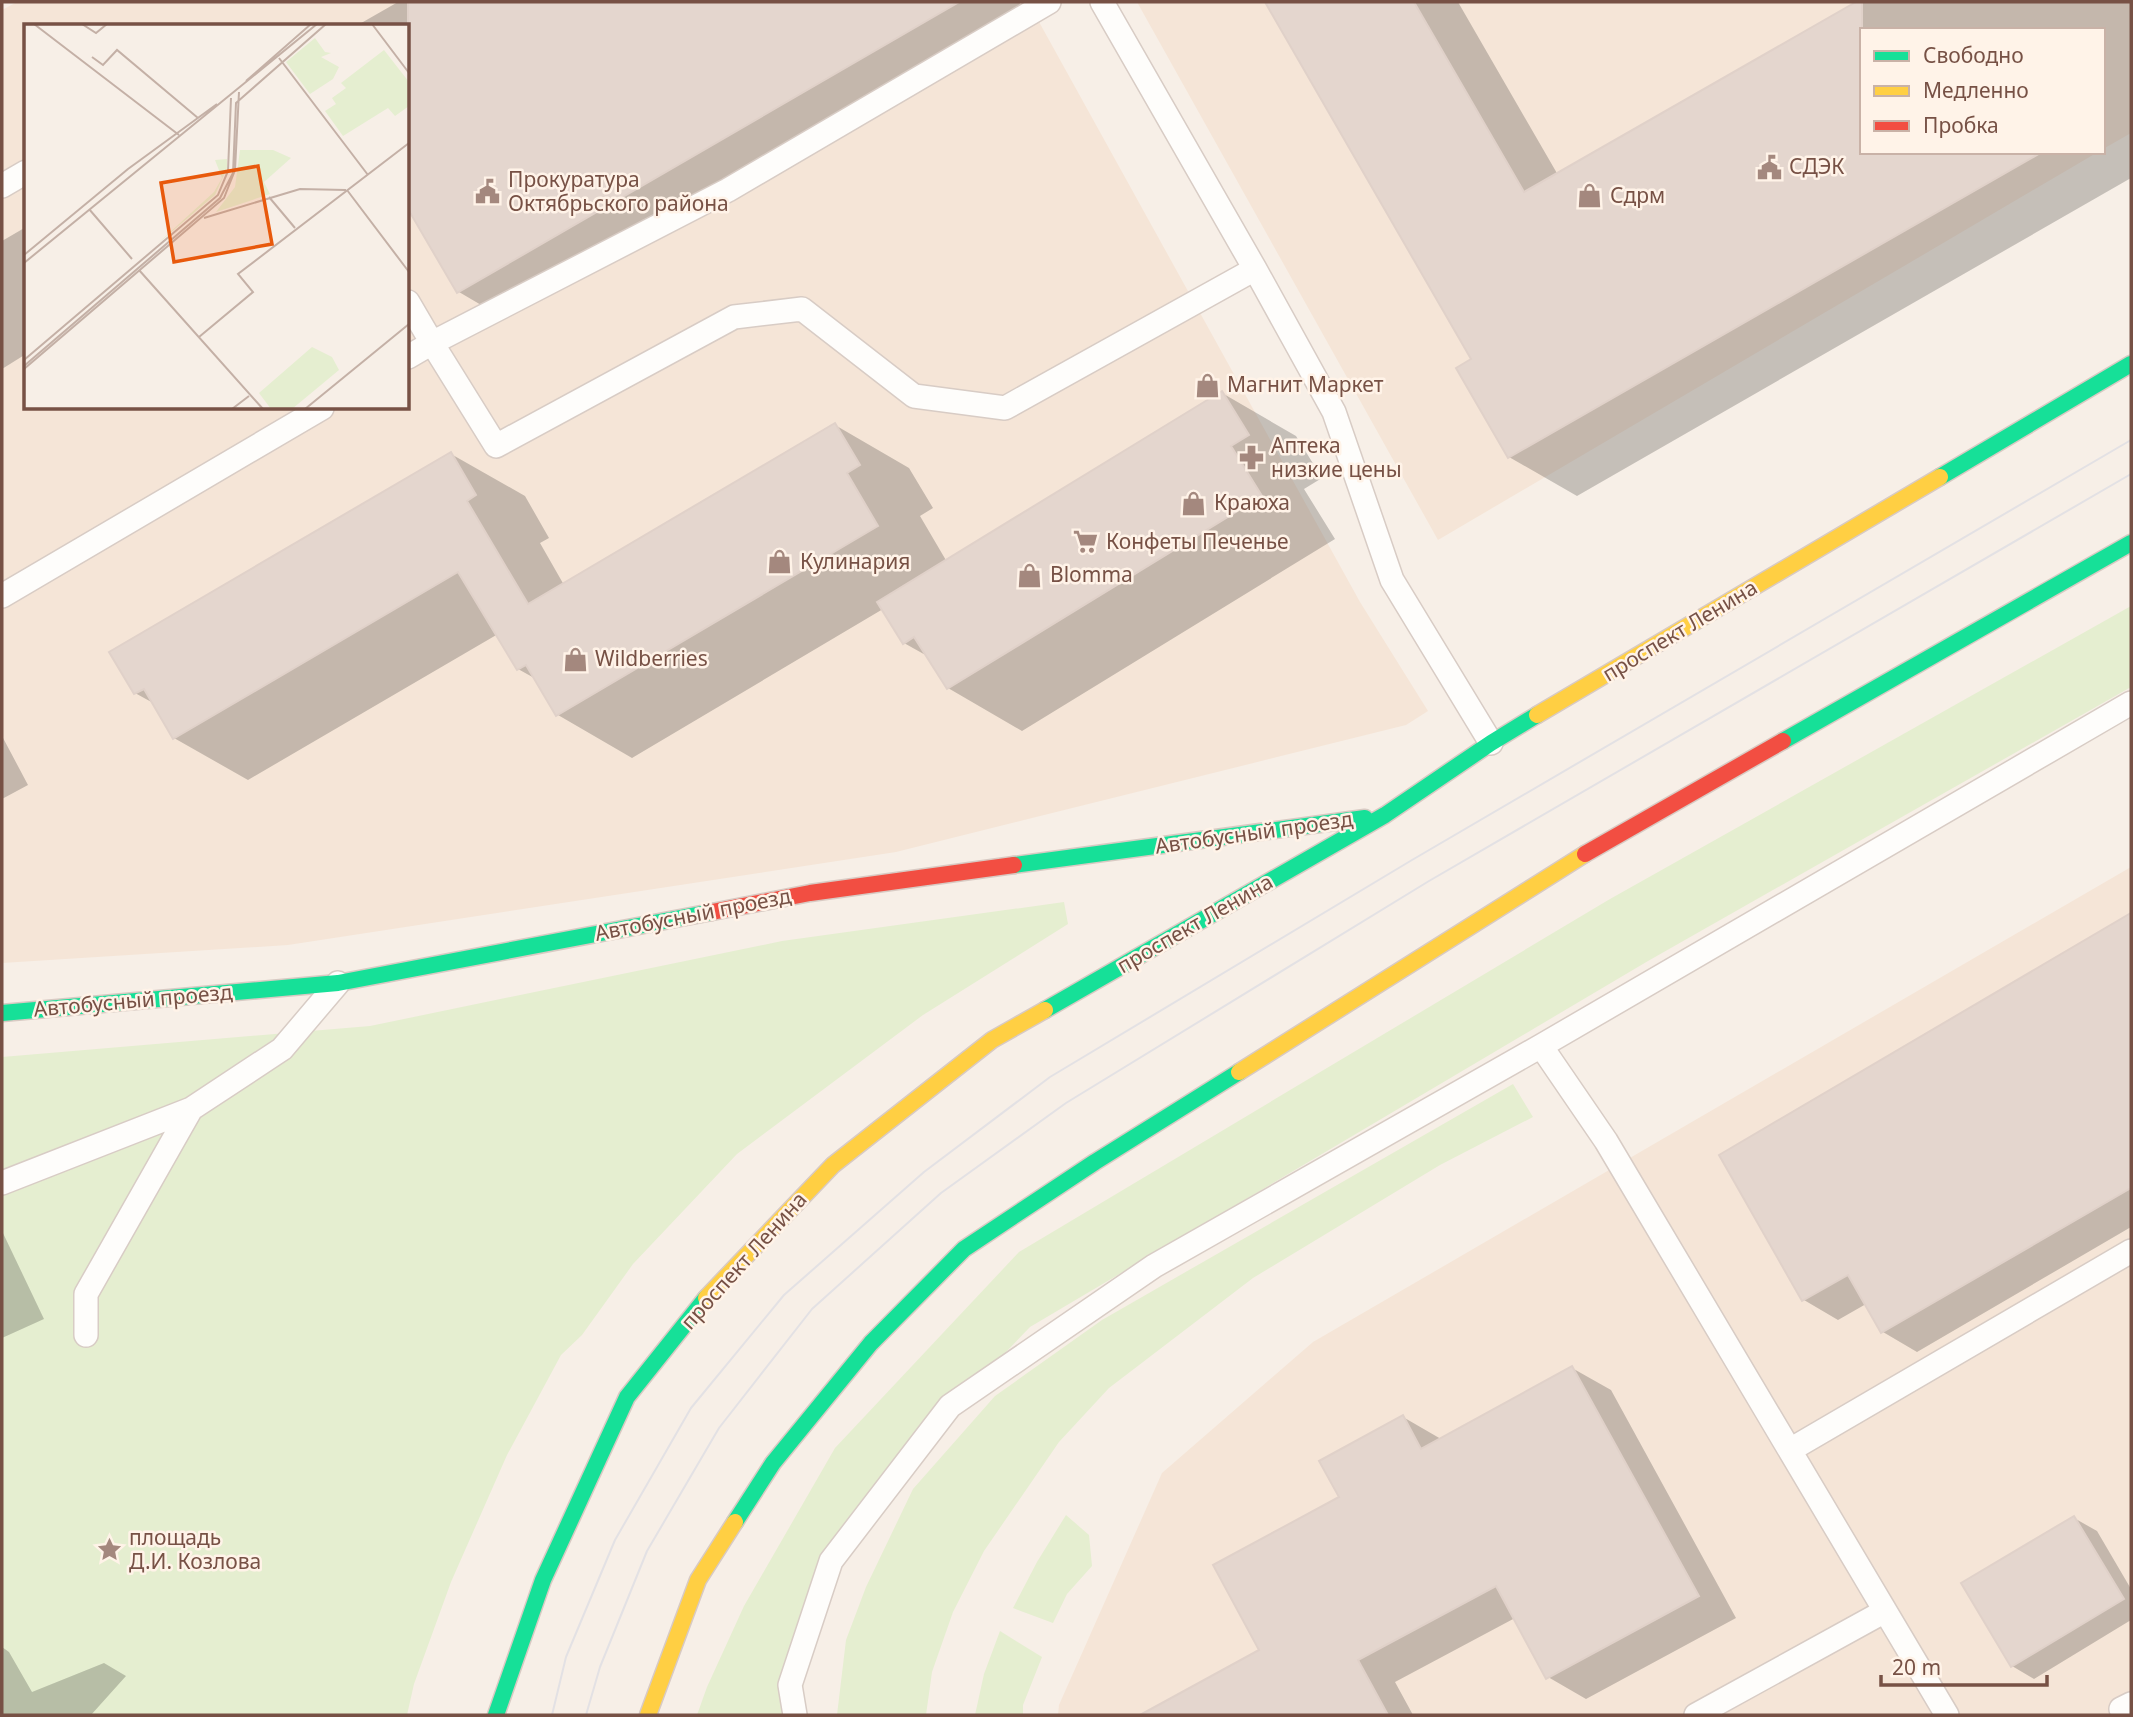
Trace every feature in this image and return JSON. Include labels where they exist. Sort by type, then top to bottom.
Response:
[{"type":"main road","name":"проспект Ленина","points":[[495,1715],[543,1580],[627,1397],[716,1284],[833,1165],[992,1040],[1385,815],[1491,743],[2131,364]]},
{"type":"main road","points":[[648,1715],[698,1580],[773,1463],[871,1343],[964,1249],[1096,1161],[1594,849],[2131,543]]},
{"type":"main road","name":"Автобусный проезд","points":[[2,1013],[338,983],[810,893],[1385,815]]},
{"type":"lane","points":[[410,356],[728,190],[1049,2]]},
{"type":"lane","points":[[1102,2],[1334,412],[1392,580],[1491,743]]},
{"type":"lane","points":[[2,186],[24,173]]},
{"type":"lane","points":[[410,305],[496,446],[734,317],[802,309],[914,396],[1005,408],[1255,269]]},
{"type":"lane","points":[[2,596],[319,410]]},
{"type":"lane","points":[[795,1715],[790,1685],[831,1561],[950,1406],[1154,1266],[1541,1046],[2131,703]]},
{"type":"lane","points":[[2,1183],[191,1109],[282,1049],[338,983]]},
{"type":"lane","points":[[1541,1046],[1606,1141],[1947,1715]]},
{"type":"lane","points":[[86,1335],[86,1294],[191,1109]]},
{"type":"lane","points":[[1790,1450],[2131,1251]]},
{"type":"lane","points":[[1696,1715],[1885,1611]]},
{"type":"shaded area","points":[[17,2],[1028,2],[1360,602],[1428,711],[1406,725],[896,852],[288,945],[2,963],[2,10]]},
{"type":"shaded area","points":[[1137,2],[2131,2],[2131,133],[2105,148],[2105,28],[1860,28],[1860,154],[2095,154],[1438,540]]},
{"type":"shaded area","points":[[2131,867],[2131,1715],[1058,1715],[1059,1705],[1162,1473],[1313,1342]]},
{"type":"green space","points":[[2131,606],[2131,687],[1648,961],[1030,1327],[912,1450],[815,1606],[799,1715],[697,1715],[744,1606],[835,1448],[1019,1252],[1610,899]]},
{"type":"green space","points":[[1064,902],[1068,924],[923,1015],[737,1154],[633,1264],[582,1335],[561,1355],[507,1455],[451,1582],[414,1684],[407,1715],[2,1715],[2,1057],[370,1026],[782,941]]},
{"type":"green space","points":[[1513,1084],[1533,1117],[1440,1165],[1253,1278],[1109,1388],[1059,1442],[984,1551],[953,1612],[932,1672],[926,1715],[837,1715],[846,1640],[866,1587],[913,1489],[995,1396],[1102,1320]]},
{"type":"green space","points":[[1066,1515],[1089,1535],[1092,1566],[1067,1594],[1053,1623],[1013,1608]]},
{"type":"green space","points":[[1000,1631],[1042,1657],[1023,1705],[1023,1715],[975,1715],[984,1674]]},
{"type":"building","points":[[408,2],[959,2],[457,293],[410,212]]},
{"type":"building","points":[[1265,2],[1414,2],[1524,192],[1856,2],[1862,2],[1860,154],[2039,154],[1508,458],[1456,368],[1471,359]]},
{"type":"building","points":[[1222,391],[1249,435],[1231,446],[1262,496],[947,689],[914,637],[903,644],[877,602]]},
{"type":"building","points":[[835,423],[860,465],[847,473],[878,526],[556,716],[526,665],[517,670],[458,572],[173,739],[144,689],[134,694],[109,652],[451,452],[476,495],[467,501],[528,604]]},
{"type":"building","points":[[2131,913],[2131,1188],[1881,1333],[1848,1275],[1802,1301],[1719,1155]]},
{"type":"building","points":[[1572,1366],[1699,1596],[1546,1679],[1496,1586],[1358,1660],[1388,1715],[1140,1715],[1259,1650],[1213,1565],[1339,1497],[1319,1461],[1403,1415],[1421,1449]]},
{"type":"building","points":[[2074,1516],[2124,1599],[2011,1667],[1961,1583]]},
{"type":"tram line","points":[[552,1715],[566,1657],[615,1540],[691,1408],[784,1295],[924,1172],[1050,1077],[1412,860],[2131,440]]},
{"type":"tram line","points":[[586,1715],[600,1667],[647,1551],[719,1428],[812,1309],[941,1193],[1066,1103],[1429,881],[2131,474]]},
{"type":"traffic: fast","points":[[1940,477],[2131,364]]},
{"type":"traffic: fast","points":[[1783,741],[2131,543]]},
{"type":"traffic: fast","points":[[1045,1010],[1385,815],[1537,715]]},
{"type":"traffic: fast","points":[[1014,865],[1365,818]]},
{"type":"traffic: fast","points":[[2,1013],[338,983],[712,912]]},
{"type":"traffic: fast","points":[[735,1522],[773,1463],[871,1343],[964,1249],[1095,1162],[1239,1072]]},
{"type":"traffic: fast","points":[[496,1715],[543,1580],[627,1397],[706,1298]]},
{"type":"traffic: slow","points":[[1537,715],[1940,477]]},
{"type":"traffic: slow","points":[[1239,1072],[1585,854]]},
{"type":"traffic: slow","points":[[706,1298],[833,1165],[992,1040],[1045,1010]]},
{"type":"traffic: slow","points":[[648,1715],[698,1580],[735,1522]]},
{"type":"traffic: jam","points":[[1585,854],[1783,741]]},
{"type":"traffic: jam","points":[[712,912],[810,893],[1014,865]]},
{"type":"place","name":"СДЭК","points":[[1769,167]]},
{"type":"place","name":"Прокуратура Октябрьского района","points":[[488,192]]},
{"type":"place","name":"Сдрм","points":[[1590,196]]},
{"type":"place","name":"Магнит Маркет","points":[[1207,385]]},
{"type":"place","name":"Аптека низкие цены","points":[[1251,458]]},
{"type":"place","name":"Краюха","points":[[1194,503]]},
{"type":"place","name":"Конфеты Печенье","points":[[1086,542]]},
{"type":"place","name":"Кулинария","points":[[780,562]]},
{"type":"place","name":"Blomma","points":[[1030,575]]},
{"type":"place","name":"Wildberries","points":[[575,659]]},
{"type":"place","name":"площадь Д.И. Козлова","points":[[109,1550]]}]
